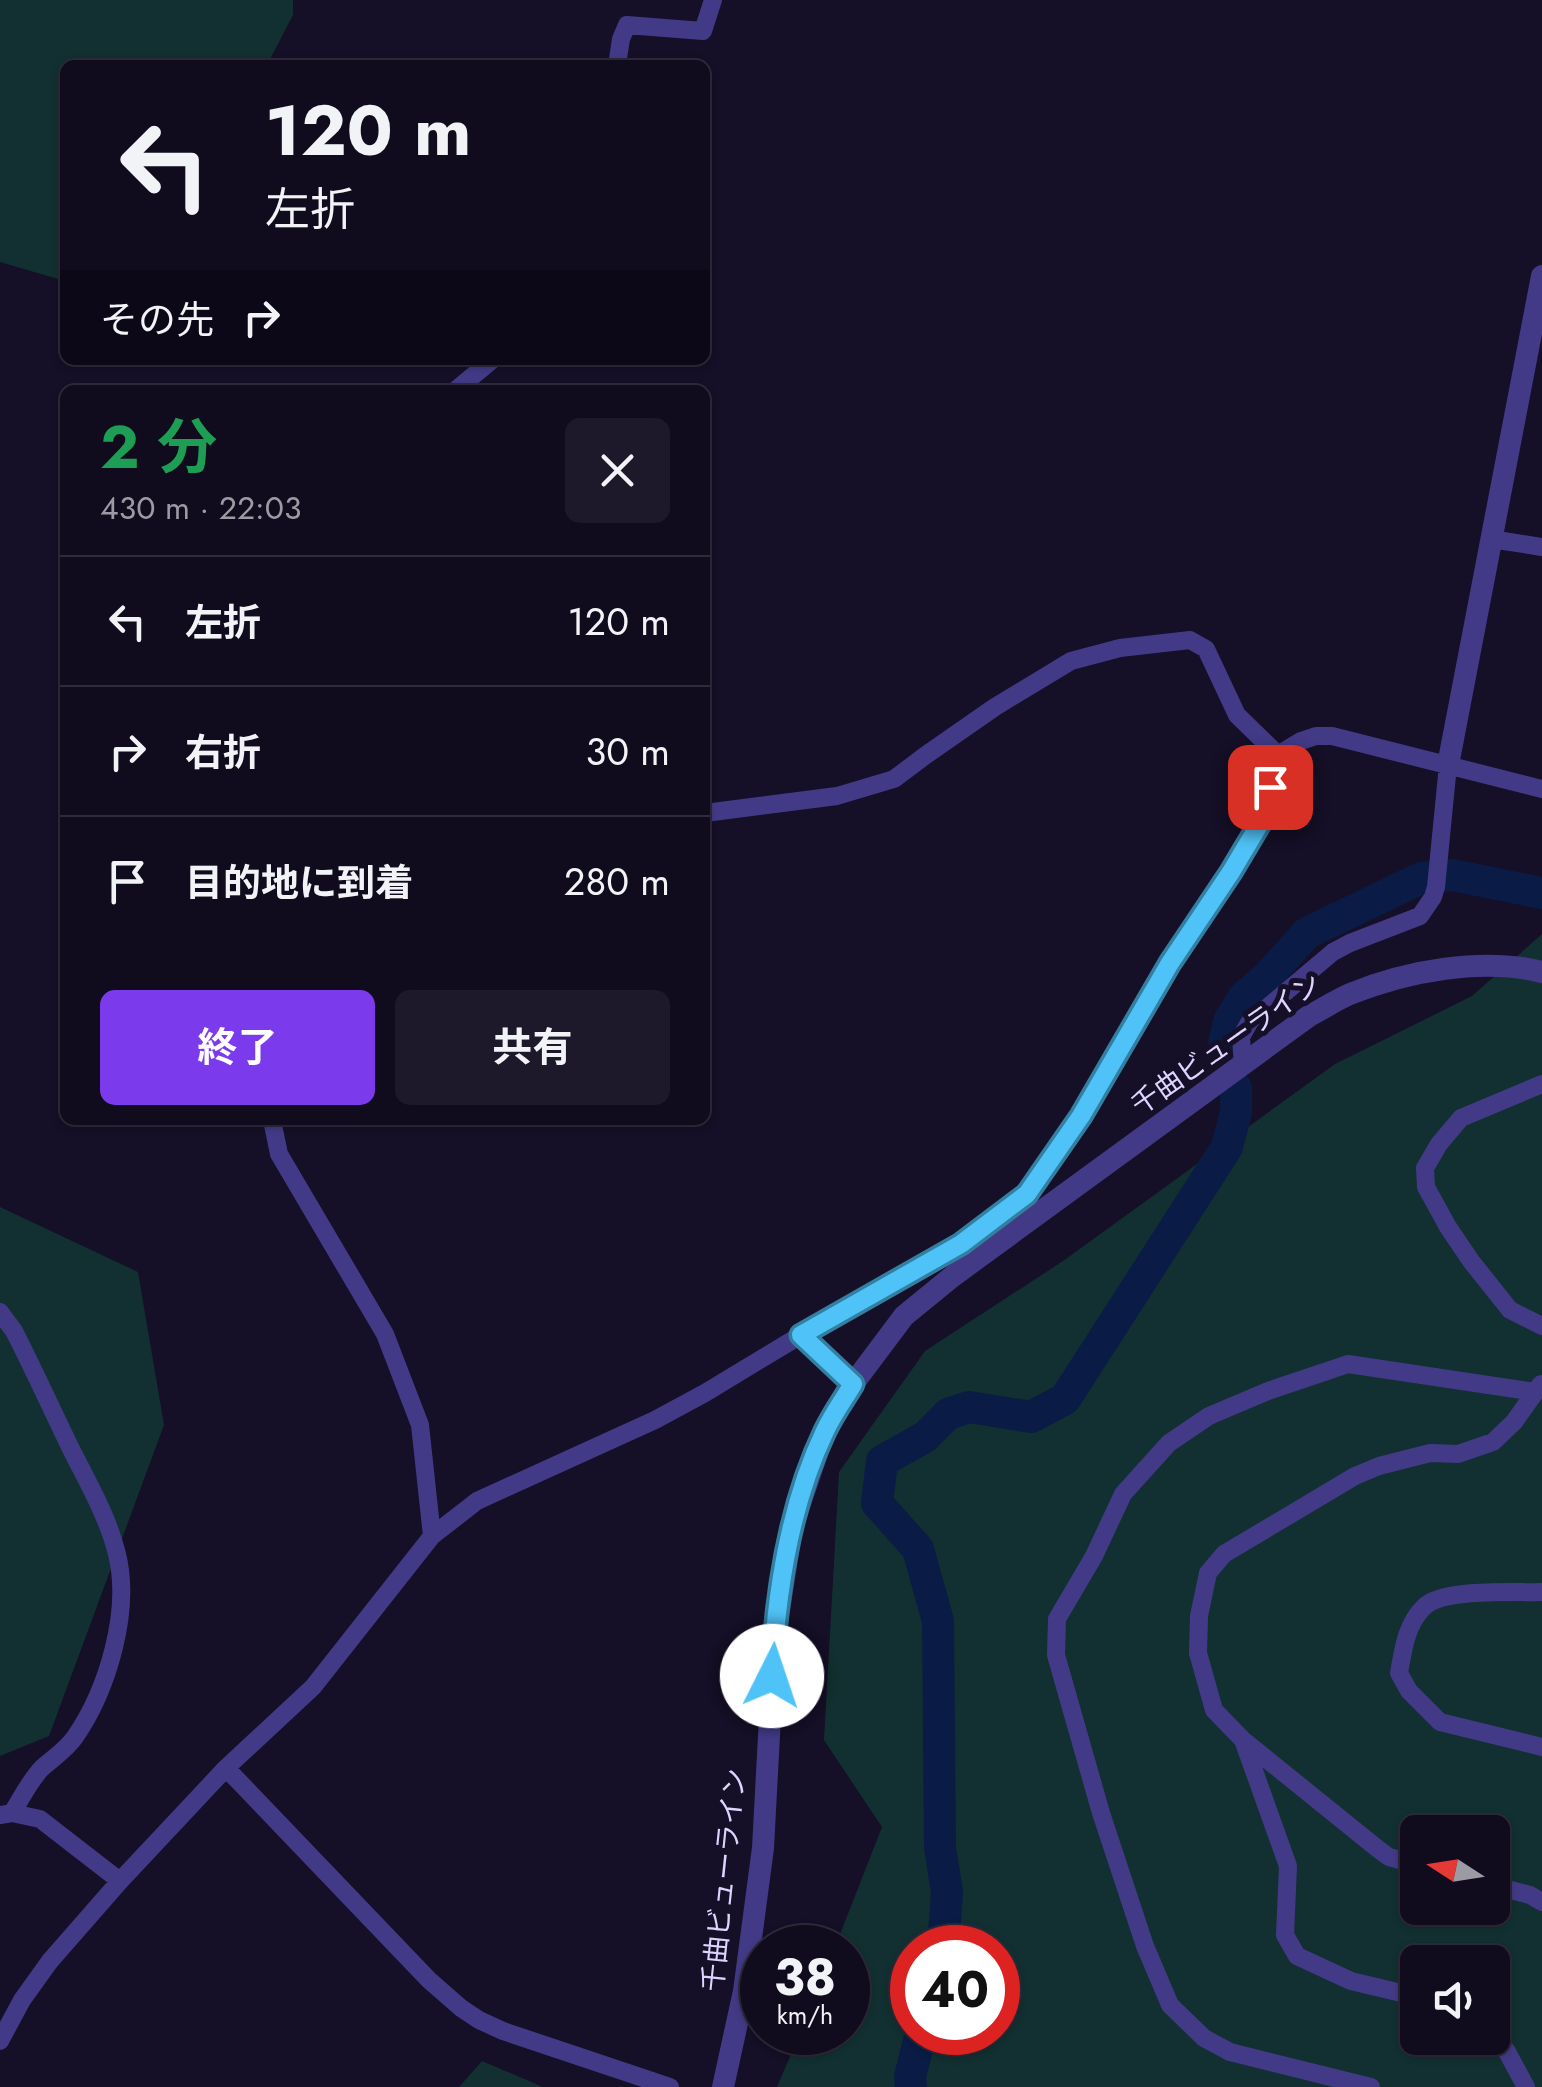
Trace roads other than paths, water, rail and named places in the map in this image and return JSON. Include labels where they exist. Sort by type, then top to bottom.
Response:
[{"type":"street","points":[[618,60],[627,25],[703,31],[714,0]]},
{"type":"street","points":[[1243,1065],[1240,1036],[1249,1023],[1334,952],[1420,916],[1434,897],[1448,765],[1542,276]]},
{"type":"street","points":[[462,385],[486,365]]},
{"type":"street","points":[[1491,539],[1542,547]]},
{"type":"street","points":[[710,812],[838,796],[894,780],[995,707],[1071,662],[1120,648],[1190,640],[1206,649],[1237,715],[1278,755]]},
{"type":"street","points":[[0,2041],[22,2000],[50,1961],[226,1768],[313,1687],[432,1536],[477,1501],[654,1420],[961,1244],[1027,1194],[1081,1116],[1170,963],[1265,815],[1272,767],[1278,755],[1301,741],[1332,736],[1542,788]]},
{"type":"street","name":"千曲ビューライン","points":[[723,2087],[744,1991],[763,1848],[774,1642],[792,1527],[825,1430],[853,1384],[904,1316],[953,1276],[1309,1016],[1349,995],[1418,973],[1498,967],[1542,972]]},
{"type":"street","points":[[1542,1084],[1461,1118],[1425,1168],[1426,1187],[1471,1261],[1510,1310],[1542,1326]]},
{"type":"street","points":[[273,1125],[279,1154],[385,1334],[420,1424],[432,1536]]},
{"type":"street","points":[[0,1312],[14,1331],[103,1512],[118,1556],[121,1595],[120,1620],[105,1677],[86,1719],[62,1753],[39,1770],[6,1814],[40,1819],[120,1881]]},
{"type":"street","points":[[801,1335],[853,1384]]},
{"type":"street","points":[[1371,2087],[1230,2052],[1204,2038],[1170,2005],[1145,1946],[1101,1812],[1056,1655],[1058,1620],[1123,1494],[1169,1443],[1209,1416],[1348,1364],[1539,1387],[1514,1422],[1493,1442],[1458,1454],[1430,1453],[1355,1476],[1224,1554],[1208,1573],[1199,1616],[1198,1653],[1214,1710],[1243,1740],[1378,1850],[1400,1860]]},
{"type":"street","points":[[1542,1592],[1454,1594],[1425,1605],[1408,1632],[1399,1674],[1408,1691],[1440,1722],[1542,1747]]},
{"type":"street","points":[[1243,1740],[1288,1866],[1285,1935],[1298,1956],[1351,1981],[1400,1993]]},
{"type":"street","points":[[226,1768],[461,2008],[503,2031],[670,2087]]},
{"type":"street","points":[[1510,1890],[1542,1902]]},
{"type":"street","points":[[1509,2055],[1526,2087]]},
{"type":"waterway","points":[[1224,1044],[1229,1021],[1243,998],[1307,933],[1421,878],[1452,875],[1542,893]]},
{"type":"waterway","points":[[945,1925],[947,1892],[940,1848],[938,1621],[918,1549],[877,1503],[882,1461],[925,1437],[948,1414],[969,1407],[1031,1417],[1065,1399],[1227,1147],[1236,1112],[1236,1088]]},
{"type":"waterway","points":[[911,2087],[915,2055]]}]
